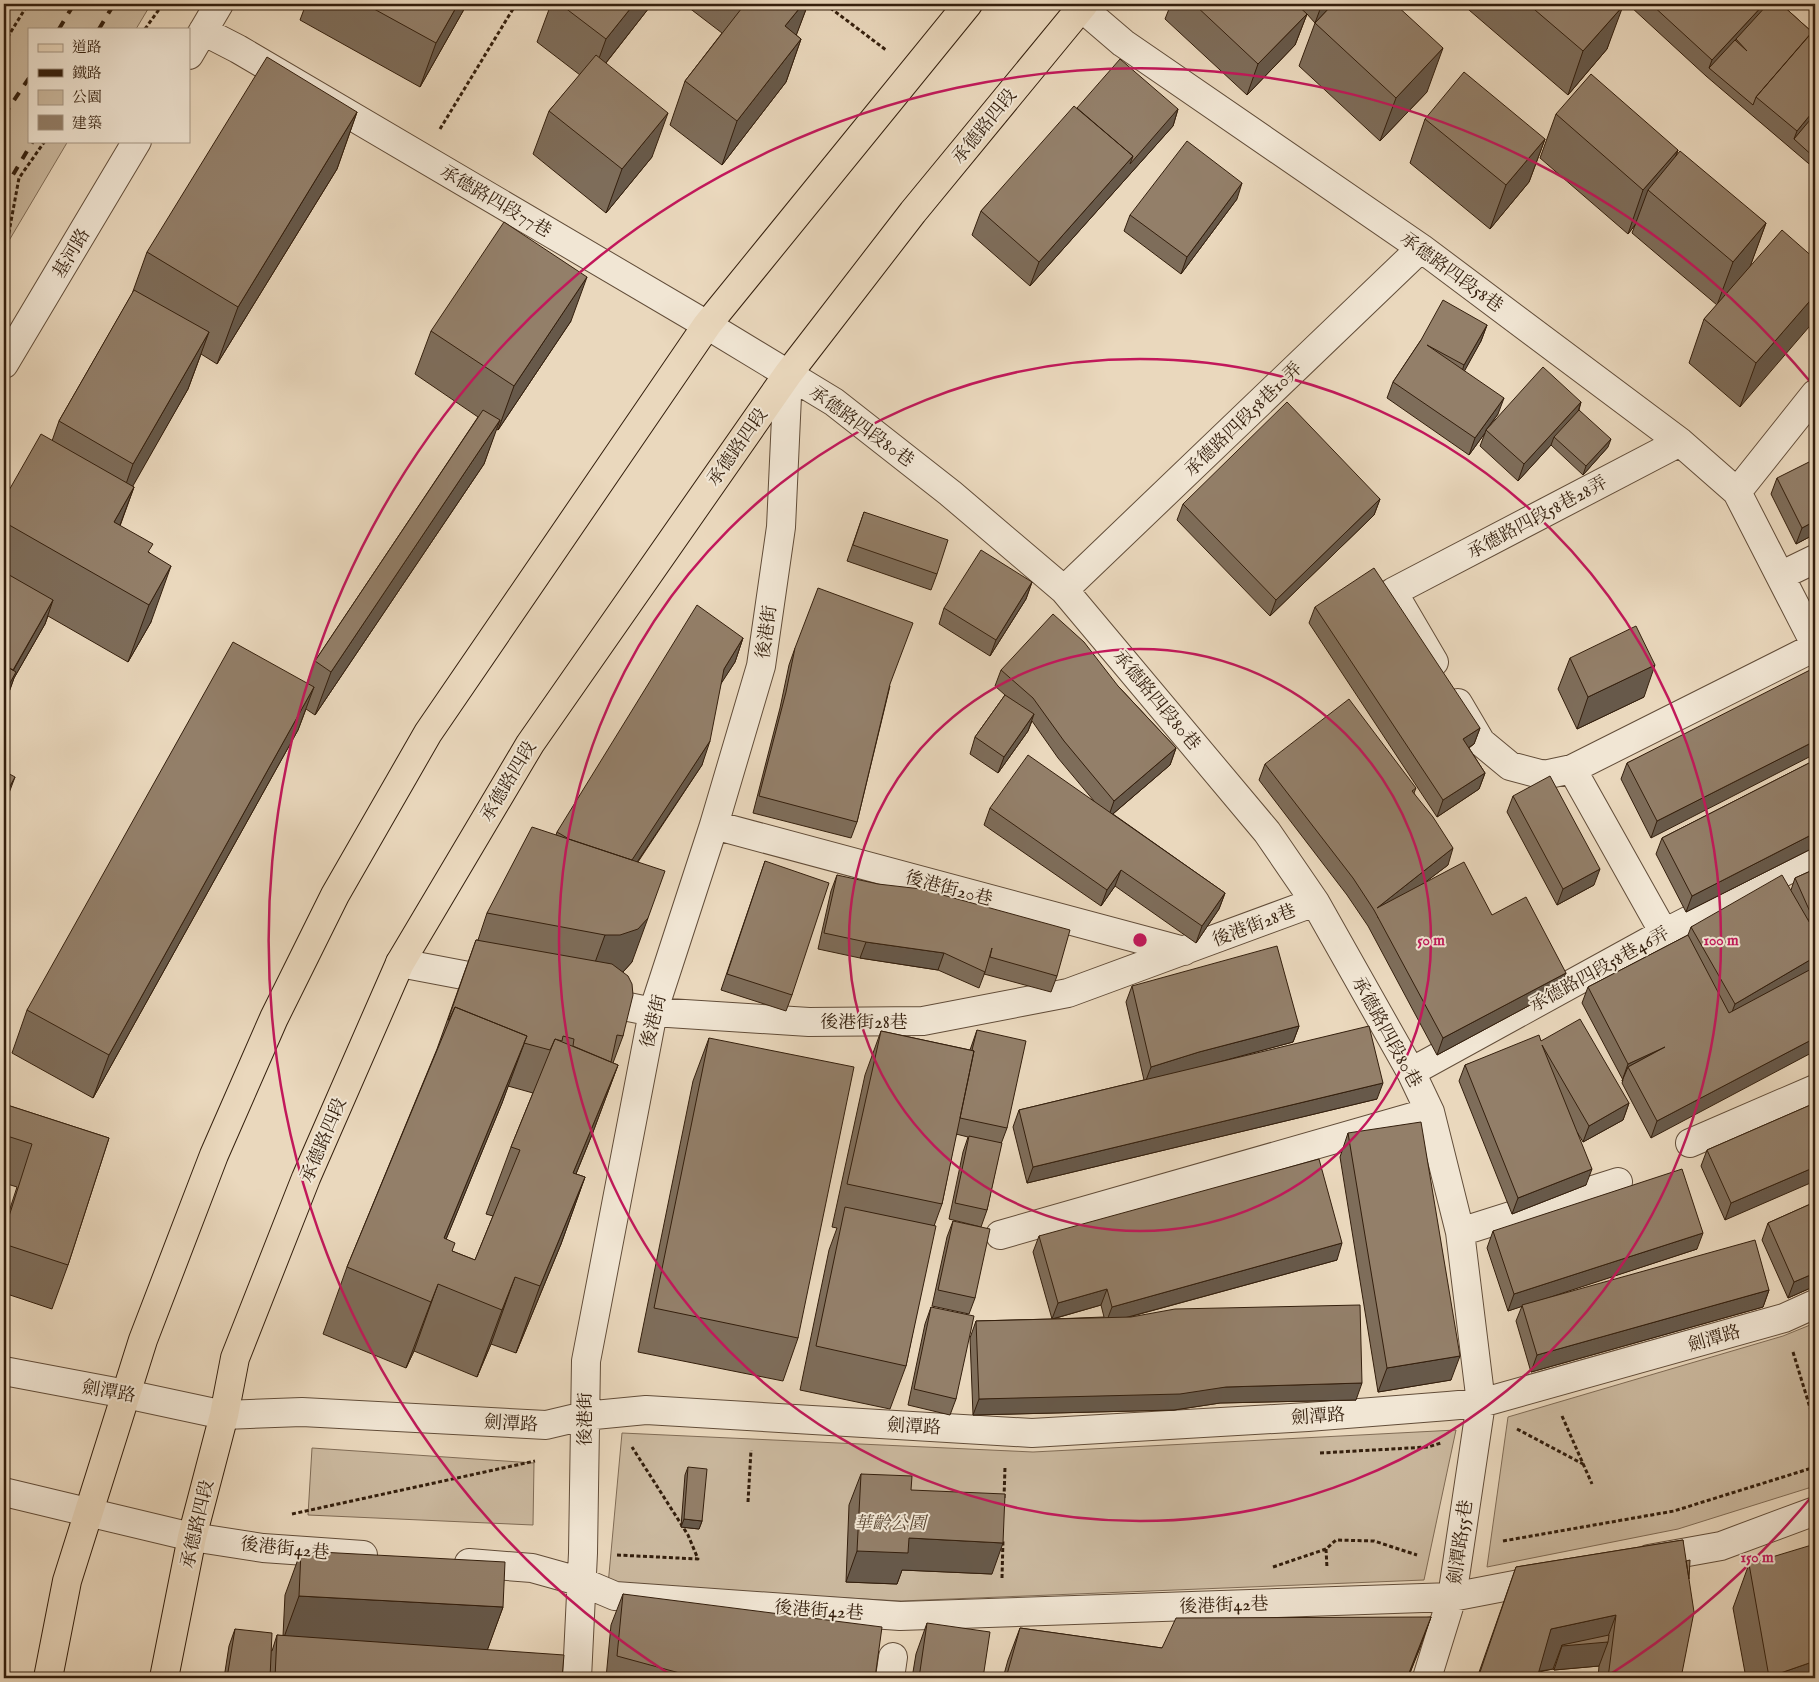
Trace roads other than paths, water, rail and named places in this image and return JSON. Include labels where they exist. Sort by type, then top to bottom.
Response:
[{"type":"main road","points":[[48,1678],[67,1581],[87,1512],[143,1340],[214,1155],[274,1018],[334,896],[428,733],[706,324],[968,4]]},
{"type":"main road","name":"承德路四段","points":[[164,1678],[192,1537],[224,1415],[236,1358],[306,1178],[400,963],[530,744],[788,374],[913,212],[1083,5]]},
{"type":"street","points":[[190,53],[219,4]]},
{"type":"street","name":"承德路四段58巷","points":[[1083,5],[1123,43],[1421,248],[1680,442],[1737,492],[1815,645]]},
{"type":"street","name":"承德路四段77巷","points":[[204,31],[238,49],[788,374]]},
{"type":"street","name":"基河路","points":[[4,364],[12,331],[136,142]]},
{"type":"street","name":"承德路四段58巷10弄","points":[[1064,590],[1421,248]]},
{"type":"street","name":"承德路四段80巷","points":[[788,374],[842,408],[950,493],[1064,590],[1267,832],[1315,902],[1411,1072],[1430,1112],[1460,1232],[1481,1404]]},
{"type":"street","name":"後港街","points":[[577,1678],[586,1450],[584,1416],[586,1361],[653,1012],[714,825],[761,666],[781,527],[788,374]]},
{"type":"street","points":[[1737,492],[1815,394]]},
{"type":"street","name":"承德路四段58巷28弄","points":[[1572,770],[1544,775],[1510,766],[1481,742],[1393,592],[1680,442]]},
{"type":"street","points":[[1780,576],[1815,559]]},
{"type":"street","points":[[1664,933],[1572,770],[1815,645]]},
{"type":"street","name":"後港街20巷","points":[[714,825],[1184,951]]},
{"type":"street","name":"承德路四段58巷46弄","points":[[1411,1072],[1664,933],[1815,856]]},
{"type":"street","name":"後港街28巷","points":[[566,995],[653,1012],[809,1022],[923,1021],[1068,993],[1315,902]]},
{"type":"street","points":[[400,963],[526,988]]},
{"type":"street","points":[[1690,1143],[1815,1090]]},
{"type":"street","name":"承德路四段80巷","points":[[1000,1235],[1430,1112]]},
{"type":"street","points":[[1460,1232],[1618,1182]]},
{"type":"street","name":"劍潭路","points":[[4,1371],[224,1415],[302,1412],[546,1425],[584,1416],[646,1410],[1032,1433],[1308,1417],[1481,1404],[1784,1318],[1815,1304]]},
{"type":"street","name":"劍潭路55巷","points":[[1427,1678],[1452,1597],[1481,1404]]},
{"type":"street","points":[[4,1492],[192,1537]]},
{"type":"street","points":[[1625,1564],[1721,1546],[1815,1511]]},
{"type":"street","name":"後港街42巷","points":[[192,1537],[263,1548],[382,1557]]},
{"type":"street","name":"後港街42巷","points":[[442,1562],[532,1568],[582,1582],[615,1596],[900,1616],[1452,1597],[1568,1575]]},
{"type":"railway","points":[[60,28],[74,4]]},
{"type":"railway","points":[[100,28],[114,4]]},
{"type":"railway","points":[[4,115],[28,79]]},
{"type":"railway","points":[[4,190],[32,142]]},
{"type":"park label","name":"華齡公園","points":[[890,1523]]}]
